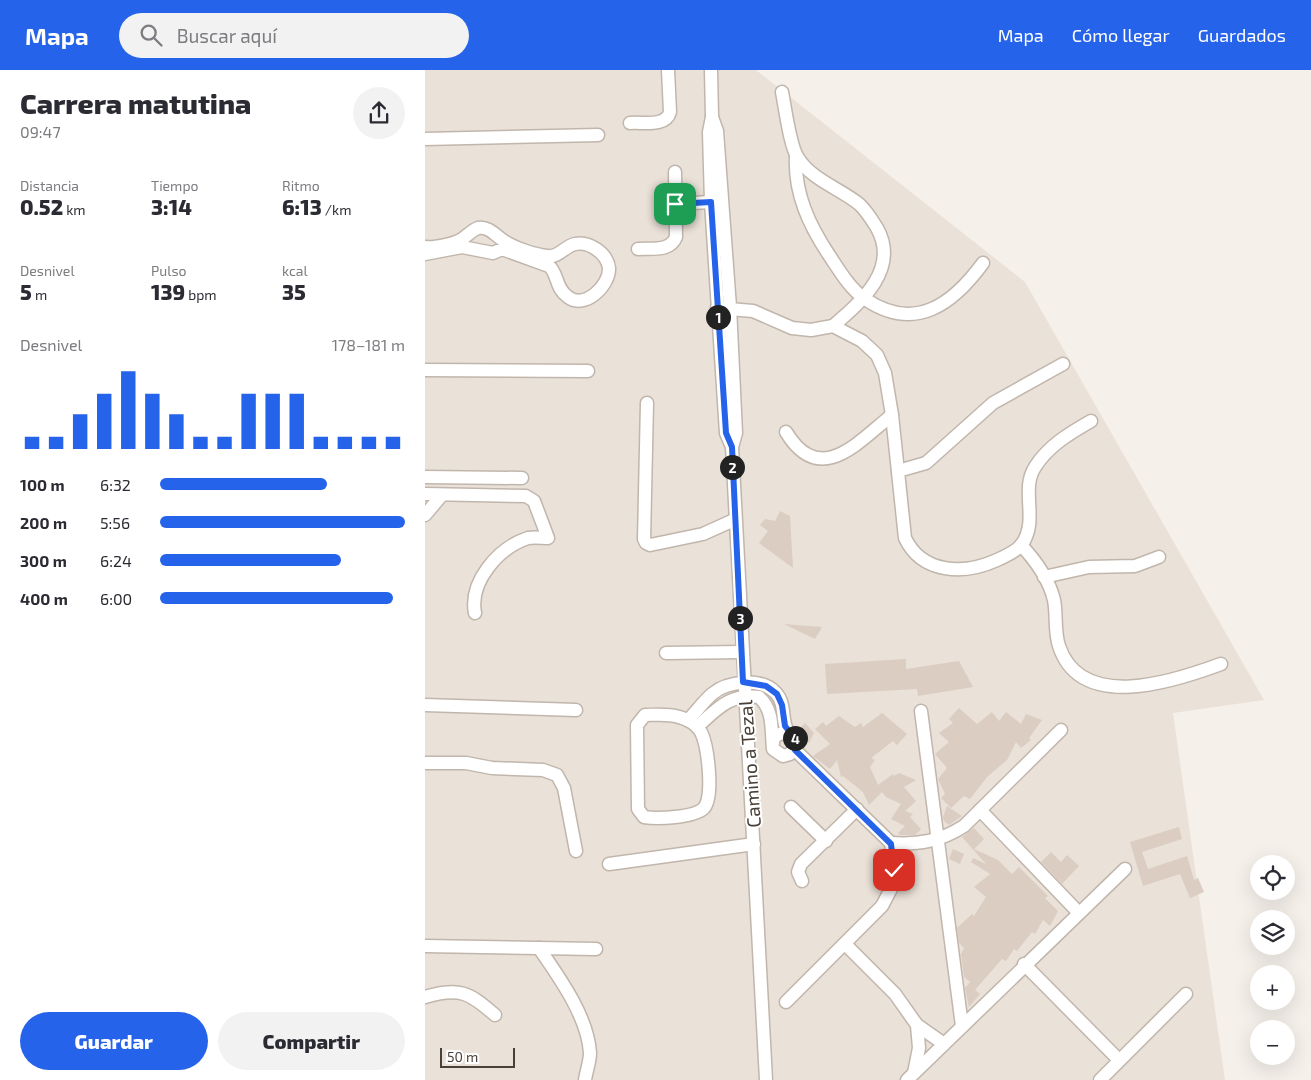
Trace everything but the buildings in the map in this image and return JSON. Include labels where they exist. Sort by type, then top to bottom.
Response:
[{"type":"street","points":[[630,123],[664,122],[668,118],[671,112],[668,70]]},
{"type":"street","name":"Camino a Tezal","points":[[711,70],[712,117],[709,132],[711,202],[726,433],[732,447]]},
{"type":"street","points":[[781,92],[796,156],[795,175],[799,195],[812,226],[835,264],[864,299],[887,311],[910,314],[926,312],[943,306],[959,294],[983,263]]},
{"type":"street","name":"Camino a Tezal","points":[[712,117],[717,131],[730,308],[736,433],[732,447],[734,520],[766,1080]]},
{"type":"street","points":[[425,139],[598,135]]},
{"type":"street","points":[[717,308],[753,311],[792,328],[811,330],[833,326],[864,299],[876,281],[885,252],[881,236],[860,205],[815,176],[796,156]]},
{"type":"street","points":[[638,249],[668,248],[674,243],[676,237],[675,172]]},
{"type":"street","points":[[675,204],[711,202]]},
{"type":"street","points":[[425,246],[462,240],[477,228],[487,229],[504,241],[542,256],[552,257],[575,244],[587,244],[598,250],[607,260],[609,269],[607,277],[595,295],[586,301],[576,301],[568,298],[556,286],[553,269],[549,266],[502,249],[493,253],[462,247],[425,254]]},
{"type":"street","points":[[833,326],[862,341],[877,355],[885,373],[892,415],[905,538],[910,549],[919,558],[941,568],[966,570],[989,564],[1009,555],[1021,545],[1029,531],[1031,517],[1029,486],[1034,468],[1063,438],[1091,421]]},
{"type":"street","points":[[899,471],[926,463],[993,402],[1063,364]]},
{"type":"street","points":[[425,370],[588,371]]},
{"type":"street","points":[[647,403],[644,539],[646,543],[650,545],[703,534],[734,520]]},
{"type":"street","points":[[786,432],[798,449],[810,457],[826,460],[839,456],[855,446],[892,415]]},
{"type":"street","points":[[425,477],[522,478]]},
{"type":"street","points":[[425,494],[526,496],[534,501],[548,538],[529,538],[505,550],[490,565],[477,586],[473,600],[475,613]]},
{"type":"street","points":[[425,515],[442,495]]},
{"type":"street","points":[[1021,545],[1036,562],[1044,577],[1054,601],[1059,645],[1065,658],[1080,674],[1103,685],[1121,688],[1172,680],[1221,664]]},
{"type":"street","points":[[1044,577],[1089,567],[1135,566],[1159,556]]},
{"type":"street","points":[[666,653],[742,652]]},
{"type":"street","points":[[693,724],[743,689],[766,686],[777,694],[782,705],[785,726],[796,740],[795,750]]},
{"type":"street","points":[[743,689],[765,702],[769,710],[773,749],[783,756],[795,750]]},
{"type":"street","points":[[425,705],[576,710]]},
{"type":"street","points":[[921,711],[962,1026]]},
{"type":"street","points":[[645,715],[672,716],[693,724],[705,743],[709,800],[704,808],[695,814],[653,818],[644,817],[638,809],[637,725],[640,719],[645,715]]},
{"type":"street","points":[[891,844],[927,843],[964,826],[1061,730]]},
{"type":"street","points":[[773,742],[778,734],[789,733]]},
{"type":"street","points":[[786,1002],[882,906],[890,894],[894,883],[891,844],[795,750]]},
{"type":"street","points":[[425,763],[466,763],[492,768],[551,772],[562,781],[576,852]]},
{"type":"street","points":[[791,807],[825,840]]},
{"type":"street","points":[[802,882],[799,868],[857,809]]},
{"type":"street","points":[[980,810],[1079,913]]},
{"type":"street","points":[[609,864],[754,844]]},
{"type":"street","points":[[910,1076],[1125,869]]},
{"type":"street","points":[[845,944],[895,994],[917,1024],[944,1044]]},
{"type":"street","points":[[425,946],[595,949]]},
{"type":"street","points":[[539,948],[565,987],[587,1033],[590,1055],[585,1080]]},
{"type":"street","points":[[1025,964],[1119,1060]]},
{"type":"street","points":[[425,997],[456,991],[479,1001],[495,1015]]},
{"type":"street","points":[[1100,1080],[1186,994]]},
{"type":"street","points":[[910,1076],[919,1048],[917,1024]]},
{"type":"shaded area","points":[[425,70],[756,70],[1025,282],[1264,700],[1173,713],[1225,1080],[425,1080]]},
{"type":"route","points":[[675,204],[711,202],[726,433],[732,447],[743,682],[766,686],[777,694],[782,705],[785,726],[796,740],[795,750],[891,844],[894,870]]}]
